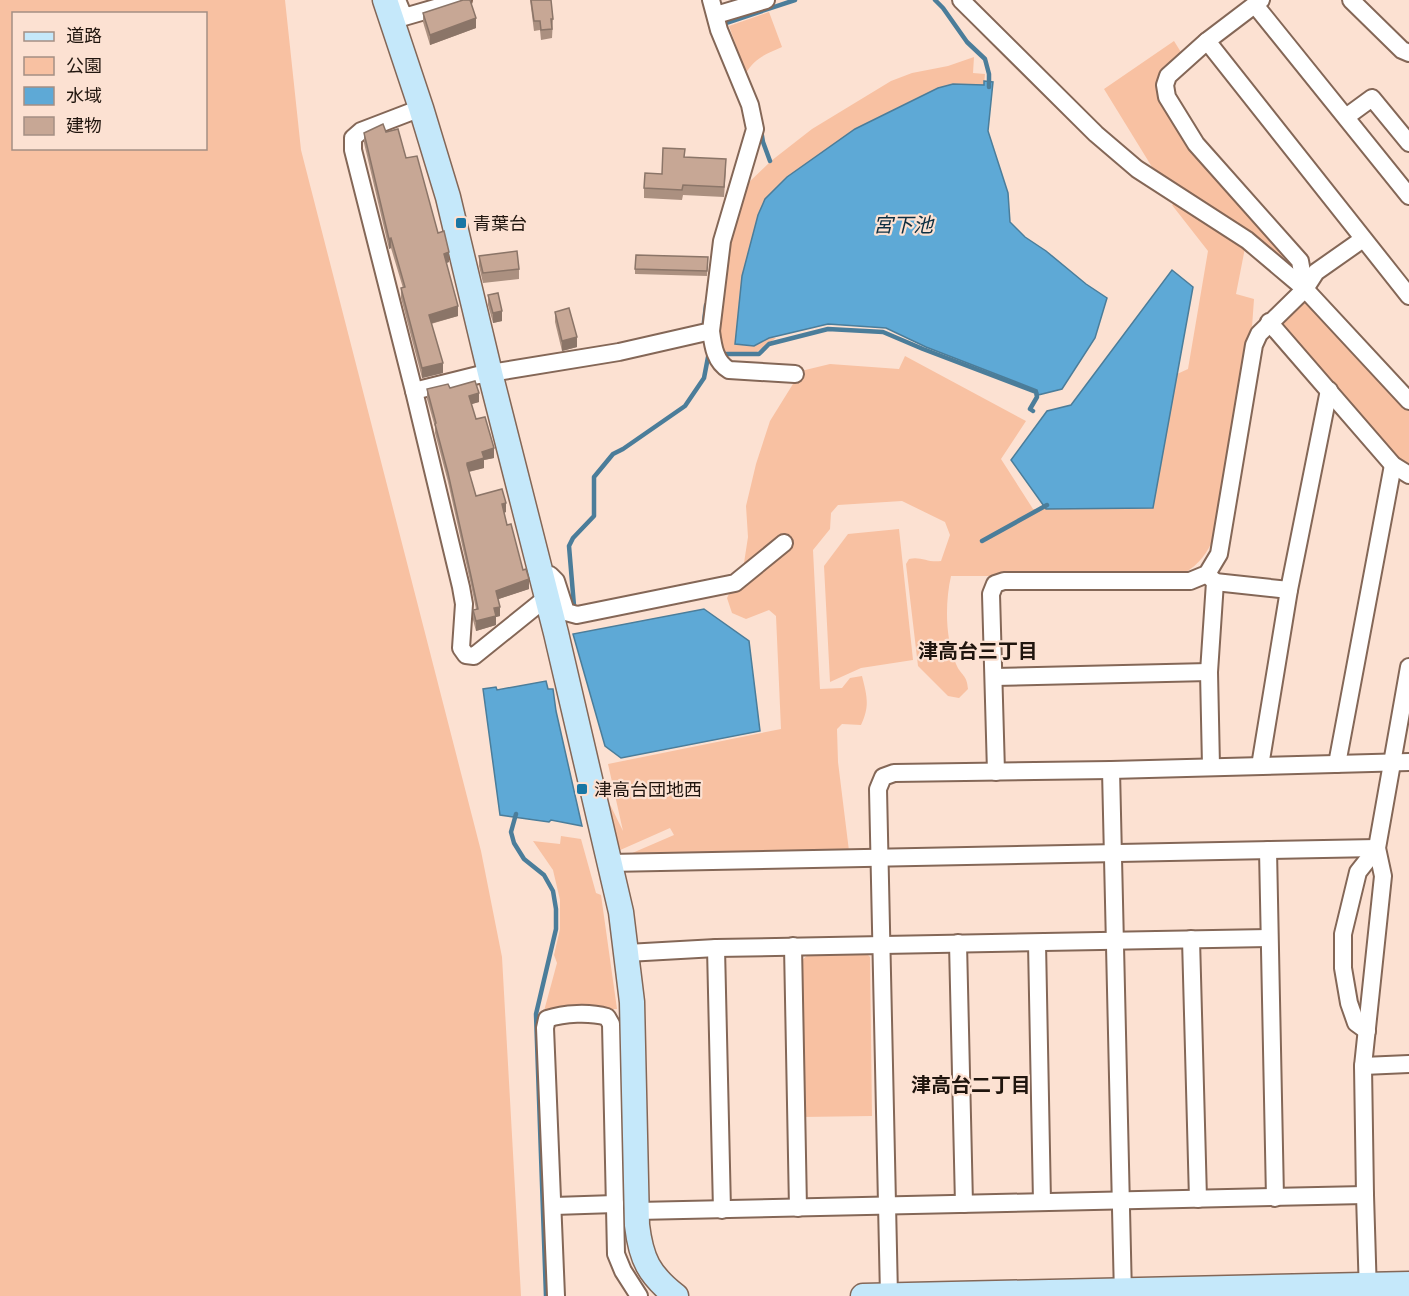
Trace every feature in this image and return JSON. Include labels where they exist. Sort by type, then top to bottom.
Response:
[{"type":"street","points":[[385,0],[448,197],[621,912],[627,953],[634,1064],[626,1208],[616,1254],[623,1271],[639,1296]]},
{"type":"street","points":[[397,0],[404,17],[463,0]]},
{"type":"street","points":[[766,0],[716,16],[750,105],[755,129],[722,241],[706,332],[721,366],[729,370],[795,374]]},
{"type":"street","points":[[961,0],[1096,134],[1137,169],[1247,240],[1305,289],[1409,401]]},
{"type":"street","points":[[1351,0],[1409,53]]},
{"type":"street","points":[[1305,289],[1300,261],[1196,144],[1167,97],[1165,85],[1168,76],[1207,41],[1258,2],[1409,196]]},
{"type":"street","points":[[1207,41],[1409,296]]},
{"type":"street","points":[[1346,117],[1372,98],[1409,143]]},
{"type":"street","points":[[421,108],[361,131],[353,138],[353,150],[414,391],[464,604],[461,648],[466,655],[474,656],[543,587],[550,575],[556,581],[566,612],[577,615],[735,583],[784,543]]},
{"type":"street","points":[[1211,766],[1209,672],[1211,578],[1219,554],[1254,345],[1258,334],[1305,289],[1316,272],[1363,239]]},
{"type":"street","points":[[1269,322],[1393,465],[1409,475]]},
{"type":"street","points":[[414,391],[490,373],[619,352],[706,332]]},
{"type":"street","points":[[1260,766],[1289,590],[1329,390]]},
{"type":"street","points":[[1337,764],[1393,465]]},
{"type":"street","points":[[996,772],[991,594],[995,584],[1004,581],[1190,581],[1211,578],[1289,590]]},
{"type":"street","points":[[1368,1291],[1363,1065],[1383,876],[1377,848],[1409,667]]},
{"type":"street","points":[[994,676],[1209,672]]},
{"type":"street","points":[[889,1296],[878,789],[883,777],[894,773],[1409,762]]},
{"type":"street","points":[[1111,770],[1111,852],[1123,1293]]},
{"type":"street","points":[[609,863],[1377,848]]},
{"type":"street","points":[[1367,1031],[1356,1023],[1349,1003],[1343,968],[1343,934],[1358,872],[1377,848]]},
{"type":"street","points":[[1268,850],[1275,1198]]},
{"type":"street","points":[[627,953],[793,946],[1269,938]]},
{"type":"street","points":[[1191,939],[1198,1199]]},
{"type":"street","points":[[958,943],[964,1204]]},
{"type":"street","points":[[1037,943],[1042,1202]]},
{"type":"street","points":[[793,946],[798,1208]]},
{"type":"street","points":[[716,948],[722,1210]]},
{"type":"street","points":[[556,1296],[545,1028],[547,1019],[557,1015],[600,1015],[608,1017],[611,1024],[626,1208],[648,1268],[660,1284],[676,1296]]},
{"type":"street","points":[[1363,1065],[1409,1065]]},
{"type":"street","points":[[554,1206],[722,1210],[1365,1195]]},
{"type":"street","points":[[863,1296],[1368,1291],[1409,1284]]},
{"type":"green space","points":[[0,0],[285,0],[301,150],[481,851],[502,957],[521,1296],[0,1296]]},
{"type":"green space","points":[[769,12],[782,47],[757,60],[746,73],[729,26]]},
{"type":"green space","points":[[1174,41],[1184,57],[1160,86],[1284,257],[1280,258],[1152,167],[1104,89]]},
{"type":"green space","points":[[974,57],[973,73],[985,74],[984,85],[953,84],[938,88],[855,129],[758,215],[742,276],[735,344],[754,346],[769,338],[776,338],[757,352],[727,352],[720,347],[718,330],[727,242],[743,188],[771,161],[812,129],[891,81],[912,73],[948,66]]},
{"type":"green space","points":[[1179,199],[1245,248],[1236,294],[1254,299],[1252,327],[1212,542],[1202,558],[1190,570],[1179,576],[951,576],[947,609],[948,632],[952,654],[966,680],[968,689],[959,698],[948,696],[918,666],[906,564],[909,559],[913,558],[941,561],[950,535],[945,522],[902,501],[838,505],[831,513],[830,529],[813,550],[820,689],[842,688],[850,678],[862,676],[866,695],[866,712],[861,725],[842,724],[837,729],[838,762],[849,851],[630,854],[674,835],[670,828],[618,851],[597,778],[623,831],[608,764],[781,729],[776,616],[769,610],[746,619],[732,613],[727,598],[744,563],[748,537],[746,506],[770,421],[801,371],[830,364],[899,369],[905,356],[1026,421],[1001,459],[1033,509],[1153,508],[1177,374],[1188,369],[1208,251],[1172,205]]},
{"type":"green space","points":[[1302,300],[1308,301],[1409,407],[1409,471],[1279,329],[1280,321]]},
{"type":"green space","points":[[899,529],[913,660],[861,668],[830,682],[824,566],[848,534]]},
{"type":"green space","points":[[561,836],[581,839],[596,893],[601,895],[617,1009],[544,1011],[557,963],[554,955],[560,929],[560,900],[553,870],[533,841],[560,844]]},
{"type":"green space","points":[[809,954],[867,954],[870,957],[872,1116],[802,1117],[801,961]]},
{"type":"water","name":"宮下池","points":[[984,81],[993,82],[988,131],[1008,193],[1010,222],[1025,237],[1107,298],[1095,338],[1062,389],[1038,395],[1037,390],[926,347],[886,328],[828,324],[769,338],[754,346],[735,344],[742,276],[758,215],[765,199],[787,177],[855,129],[938,88],[953,84],[984,85]]},
{"type":"water","points":[[1172,270],[1193,287],[1153,508],[1046,509],[1011,460],[1047,411],[1071,405]]},
{"type":"water","points":[[704,609],[749,641],[760,731],[621,758],[605,746],[573,634]]},
{"type":"water","points":[[546,681],[548,689],[553,689],[582,826],[551,820],[549,822],[500,815],[483,689],[496,687],[497,690]]},
{"type":"building","points":[[463,0],[470,0],[476,18],[430,35],[423,13]]},
{"type":"building","points":[[531,0],[551,0],[552,29],[541,30],[540,21],[534,21]]},
{"type":"building","points":[[383,124],[386,132],[398,129],[406,158],[417,156],[438,233],[444,231],[449,252],[444,254],[458,306],[429,315],[443,363],[422,368],[401,288],[405,287],[391,238],[389,239],[364,133]]},
{"type":"building","points":[[663,148],[685,149],[684,157],[726,159],[724,187],[683,185],[682,190],[644,188],[645,173],[662,174]]},
{"type":"building","points":[[517,251],[519,269],[483,273],[479,256]]},
{"type":"building","points":[[636,255],[708,257],[707,271],[635,269]]},
{"type":"building","points":[[498,293],[502,311],[493,313],[488,295]]},
{"type":"building","points":[[569,308],[577,337],[562,341],[555,312]]},
{"type":"building","points":[[475,381],[479,393],[469,396],[476,419],[485,417],[494,448],[482,452],[484,458],[467,463],[467,465],[476,496],[502,489],[506,503],[502,504],[507,525],[511,524],[523,570],[526,569],[529,579],[496,591],[500,607],[494,608],[496,616],[476,621],[473,610],[478,609],[427,389],[448,384],[450,388]]},
{"type":"waterway","points":[[726,23],[795,0]]},
{"type":"waterway","points":[[935,0],[967,42],[985,59],[989,74],[989,87]]},
{"type":"waterway","points":[[761,130],[770,161]]},
{"type":"waterway","points":[[703,330],[706,305]]},
{"type":"waterway","points":[[720,354],[759,354],[769,344],[828,329],[883,332],[1036,392],[1037,397],[1030,409],[1033,411]]},
{"type":"waterway","points":[[574,606],[569,546],[573,538],[594,516],[594,477],[613,454],[685,406],[704,378],[709,352]]},
{"type":"waterway","points":[[982,541],[1047,505]]},
{"type":"waterway","points":[[516,814],[511,832],[514,843],[524,859],[544,875],[553,891],[556,909],[556,929],[536,1014],[546,1296]]},
{"type":"place","name":"青葉台","points":[[461,223]]},
{"type":"place","name":"津高台団地西","points":[[582,789]]},
{"type":"district","name":"津高台三丁目","points":[[978,650]]},
{"type":"district","name":"津高台二丁目","points":[[971,1084]]}]
